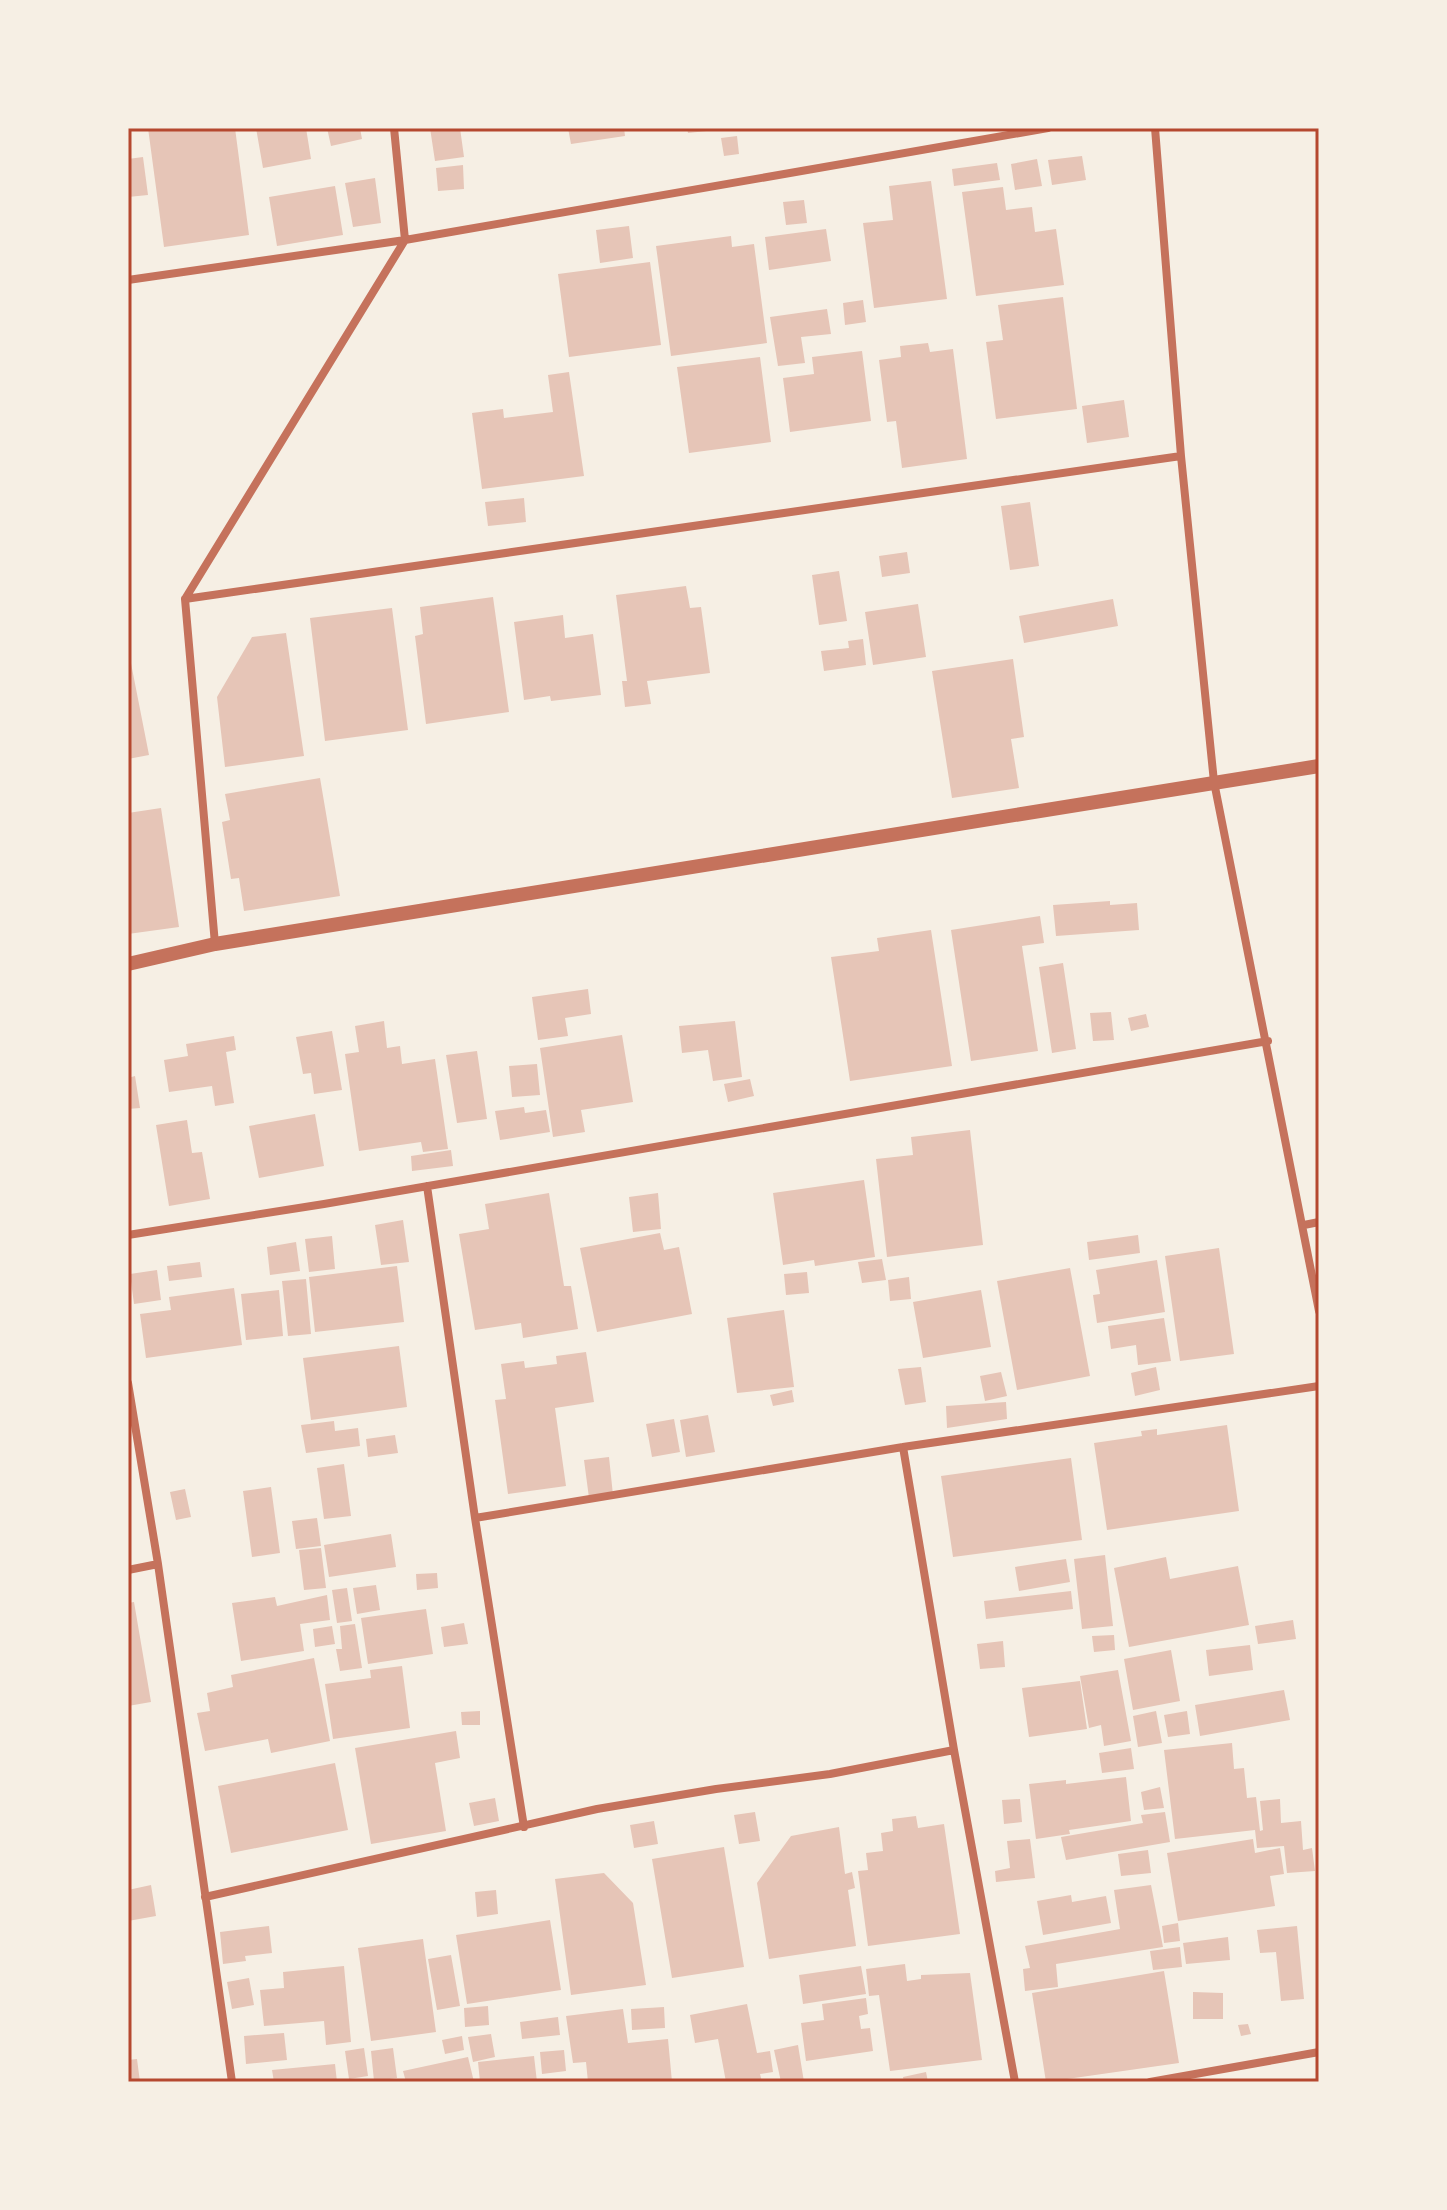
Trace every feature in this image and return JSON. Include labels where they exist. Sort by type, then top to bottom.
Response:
[{"type":"street","points":[[215,944],[185,599],[405,240],[394,128]]},
{"type":"street","points":[[128,280],[405,240],[1048,128]]},
{"type":"street","points":[[1155,128],[1181,456],[1214,782],[1268,1041],[1319,1311]]},
{"type":"street","points":[[185,599],[1181,456]]},
{"type":"street","points":[[128,964],[215,944],[1319,766]]},
{"type":"street","points":[[128,1235],[1268,1041]]},
{"type":"street","points":[[427,1186],[524,1827]]},
{"type":"street","points":[[1304,1225],[1319,1222]]},
{"type":"street","points":[[128,1383],[158,1564],[232,2082]]},
{"type":"street","points":[[475,1518],[903,1447],[1319,1386]]},
{"type":"street","points":[[903,1447],[954,1750],[1015,2082]]},
{"type":"street","points":[[128,1570],[158,1564]]},
{"type":"street","points":[[205,1897],[597,1809],[830,1774],[954,1750]]},
{"type":"street","points":[[1150,2082],[1319,2052]]},
{"type":"building","points":[[148,128],[235,128],[249,235],[164,247]]},
{"type":"building","points":[[256,128],[306,128],[311,159],[263,168]]},
{"type":"building","points":[[327,128],[360,128],[362,139],[331,146]]},
{"type":"building","points":[[430,128],[460,128],[464,157],[435,161]]},
{"type":"building","points":[[568,128],[624,128],[625,136],[571,144]]},
{"type":"building","points":[[687,128],[715,128],[716,130],[688,133]]},
{"type":"building","points":[[737,136],[739,154],[724,156],[721,138]]},
{"type":"building","points":[[1082,156],[1086,180],[1052,185],[1048,160]]},
{"type":"building","points":[[143,157],[148,195],[128,197],[128,159]]},
{"type":"building","points":[[1037,159],[1042,186],[1015,190],[1011,164]]},
{"type":"building","points":[[997,163],[1000,180],[954,186],[952,169]]},
{"type":"building","points":[[463,165],[464,189],[438,191],[436,168]]},
{"type":"building","points":[[375,178],[381,223],[353,227],[345,183]]},
{"type":"building","points":[[931,181],[947,299],[874,308],[863,223],[893,220],[889,186]]},
{"type":"building","points":[[335,186],[343,235],[277,246],[269,197]]},
{"type":"building","points":[[1003,187],[1006,210],[1032,207],[1035,232],[1056,229],[1064,285],[976,296],[962,192]]},
{"type":"building","points":[[804,200],[807,223],[786,225],[783,202]]},
{"type":"building","points":[[629,226],[633,258],[600,263],[596,230]]},
{"type":"building","points":[[826,229],[831,261],[769,270],[765,237]]},
{"type":"building","points":[[731,236],[732,247],[754,244],[767,343],[671,356],[656,246]]},
{"type":"building","points":[[650,262],[661,345],[569,357],[558,274]]},
{"type":"building","points":[[1063,297],[1077,409],[996,419],[986,342],[1003,340],[998,305]]},
{"type":"building","points":[[863,300],[866,322],[845,325],[843,303]]},
{"type":"building","points":[[827,309],[831,334],[801,337],[805,363],[778,366],[770,317]]},
{"type":"building","points":[[928,343],[930,352],[953,349],[967,459],[902,468],[896,421],[887,422],[879,360],[901,357],[900,346]]},
{"type":"building","points":[[862,351],[871,421],[790,432],[783,378],[814,374],[812,357]]},
{"type":"building","points":[[760,357],[771,442],[689,453],[677,367]]},
{"type":"building","points":[[569,372],[584,476],[482,489],[472,413],[503,409],[504,418],[553,412],[548,375]]},
{"type":"building","points":[[1124,400],[1129,437],[1087,443],[1082,406]]},
{"type":"building","points":[[524,498],[526,522],[488,526],[485,502]]},
{"type":"building","points":[[1030,502],[1039,566],[1010,570],[1001,506]]},
{"type":"building","points":[[907,552],[910,573],[882,577],[879,556]]},
{"type":"building","points":[[839,571],[847,621],[819,625],[812,575]]},
{"type":"building","points":[[686,586],[690,608],[701,607],[710,673],[647,681],[651,704],[625,707],[622,681],[627,681],[616,595]]},
{"type":"building","points":[[493,597],[509,712],[426,724],[415,636],[423,634],[420,607]]},
{"type":"building","points":[[1113,599],[1118,626],[1024,643],[1019,616]]},
{"type":"building","points":[[918,604],[926,657],[873,665],[865,612]]},
{"type":"building","points":[[392,608],[408,730],[325,741],[310,618]]},
{"type":"building","points":[[563,615],[565,638],[593,634],[601,695],[551,701],[550,696],[524,700],[514,622]]},
{"type":"building","points":[[286,633],[304,756],[225,767],[217,697],[252,637]]},
{"type":"building","points":[[863,639],[866,665],[824,671],[821,651],[849,648],[848,641]]},
{"type":"building","points":[[128,648],[149,755],[128,759]]},
{"type":"building","points":[[1013,659],[1024,737],[1011,739],[1019,788],[952,798],[932,671]]},
{"type":"building","points":[[320,778],[340,896],[244,911],[239,878],[231,879],[222,822],[230,820],[225,794]]},
{"type":"building","points":[[161,808],[179,927],[128,934],[128,813]]},
{"type":"building","points":[[1110,901],[1110,905],[1137,903],[1139,930],[1056,936],[1053,905]]},
{"type":"building","points":[[1040,916],[1044,943],[1022,946],[1038,1051],[971,1061],[951,930]]},
{"type":"building","points":[[931,930],[952,1066],[850,1081],[831,957],[879,951],[877,938]]},
{"type":"building","points":[[1063,963],[1076,1049],[1052,1053],[1039,967]]},
{"type":"building","points":[[588,989],[591,1014],[565,1018],[568,1036],[538,1040],[532,997]]},
{"type":"building","points":[[1111,1012],[1114,1040],[1093,1041],[1090,1013]]},
{"type":"building","points":[[1146,1014],[1149,1027],[1131,1031],[1128,1018]]},
{"type":"building","points":[[384,1021],[387,1048],[400,1046],[402,1064],[435,1059],[448,1149],[423,1152],[421,1142],[359,1151],[345,1054],[359,1052],[355,1026]]},
{"type":"building","points":[[735,1021],[742,1077],[713,1081],[708,1050],[682,1053],[679,1026]]},
{"type":"building","points":[[332,1031],[342,1090],[314,1094],[311,1073],[303,1074],[296,1037]]},
{"type":"building","points":[[622,1035],[633,1102],[581,1110],[585,1132],[553,1137],[540,1048]]},
{"type":"building","points":[[234,1036],[236,1050],[226,1052],[234,1103],[215,1106],[212,1086],[169,1092],[164,1060],[188,1056],[186,1044]]},
{"type":"building","points":[[477,1051],[487,1119],[457,1123],[446,1055]]},
{"type":"building","points":[[537,1064],[540,1095],[512,1097],[509,1066]]},
{"type":"building","points":[[135,1076],[140,1108],[128,1109],[128,1078]]},
{"type":"building","points":[[750,1079],[754,1096],[728,1102],[724,1084]]},
{"type":"building","points":[[524,1107],[525,1113],[546,1110],[550,1132],[500,1140],[495,1111]]},
{"type":"building","points":[[315,1114],[324,1166],[259,1178],[249,1126]]},
{"type":"building","points":[[187,1120],[192,1153],[202,1152],[210,1199],[169,1206],[156,1125]]},
{"type":"building","points":[[970,1130],[983,1245],[887,1257],[876,1159],[913,1155],[911,1137]]},
{"type":"building","points":[[451,1150],[453,1166],[412,1171],[411,1156]]},
{"type":"building","points":[[864,1180],[875,1257],[815,1266],[814,1260],[783,1265],[773,1193]]},
{"type":"building","points":[[549,1193],[564,1286],[571,1286],[578,1329],[523,1338],[521,1323],[475,1330],[459,1234],[489,1229],[485,1204]]},
{"type":"building","points":[[658,1193],[661,1229],[633,1232],[629,1197]]},
{"type":"building","points":[[403,1220],[409,1262],[381,1265],[375,1225]]},
{"type":"building","points":[[660,1233],[664,1250],[679,1247],[692,1314],[597,1332],[580,1248]]},
{"type":"building","points":[[1138,1235],[1140,1253],[1089,1260],[1087,1242]]},
{"type":"building","points":[[332,1236],[335,1269],[309,1272],[305,1239]]},
{"type":"building","points":[[296,1242],[300,1271],[270,1275],[267,1247]]},
{"type":"building","points":[[1219,1248],[1234,1354],[1180,1361],[1165,1256]]},
{"type":"building","points":[[882,1259],[886,1280],[862,1283],[858,1262]]},
{"type":"building","points":[[1157,1260],[1165,1312],[1097,1323],[1093,1295],[1100,1294],[1096,1270]]},
{"type":"building","points":[[200,1262],[202,1277],[169,1281],[167,1266]]},
{"type":"building","points":[[397,1266],[404,1322],[315,1332],[309,1277]]},
{"type":"building","points":[[1070,1268],[1090,1376],[1017,1390],[997,1281]]},
{"type":"building","points":[[157,1270],[161,1300],[134,1304],[130,1274]]},
{"type":"building","points":[[807,1272],[809,1293],[786,1295],[784,1274]]},
{"type":"building","points":[[909,1277],[911,1299],[890,1301],[888,1280]]},
{"type":"building","points":[[306,1279],[311,1334],[288,1336],[282,1281]]},
{"type":"building","points":[[234,1288],[242,1345],[146,1358],[140,1314],[171,1310],[169,1297]]},
{"type":"building","points":[[279,1290],[283,1336],[246,1340],[241,1294]]},
{"type":"building","points":[[981,1290],[991,1347],[923,1358],[913,1302]]},
{"type":"building","points":[[784,1310],[794,1387],[737,1393],[727,1318]]},
{"type":"building","points":[[1164,1318],[1171,1361],[1138,1365],[1136,1345],[1111,1349],[1108,1326]]},
{"type":"building","points":[[399,1346],[407,1407],[311,1420],[303,1358]]},
{"type":"building","points":[[586,1352],[594,1402],[555,1408],[566,1486],[508,1494],[495,1400],[506,1399],[501,1364],[524,1361],[525,1368],[557,1364],[556,1356]]},
{"type":"building","points":[[921,1367],[926,1402],[905,1405],[898,1369]]},
{"type":"building","points":[[1156,1367],[1160,1390],[1135,1396],[1131,1373]]},
{"type":"building","points":[[1001,1372],[1007,1396],[985,1401],[980,1376]]},
{"type":"building","points":[[792,1390],[794,1402],[773,1406],[770,1395]]},
{"type":"building","points":[[1006,1402],[1007,1419],[947,1428],[946,1406]]},
{"type":"building","points":[[708,1415],[715,1452],[686,1457],[680,1420]]},
{"type":"building","points":[[674,1419],[680,1452],[652,1457],[646,1424]]},
{"type":"building","points":[[334,1421],[335,1431],[358,1428],[360,1446],[306,1453],[301,1425]]},
{"type":"building","points":[[1227,1425],[1239,1511],[1107,1530],[1094,1443],[1142,1436],[1141,1431],[1157,1429],[1157,1435]]},
{"type":"building","points":[[395,1435],[398,1453],[368,1457],[366,1439]]},
{"type":"building","points":[[609,1457],[613,1495],[589,1498],[584,1460]]},
{"type":"building","points":[[1071,1458],[1082,1540],[953,1557],[941,1476]]},
{"type":"building","points":[[344,1464],[351,1516],[324,1519],[317,1468]]},
{"type":"building","points":[[271,1487],[280,1553],[252,1557],[243,1491]]},
{"type":"building","points":[[185,1489],[191,1517],[176,1520],[170,1492]]},
{"type":"building","points":[[317,1518],[321,1546],[296,1549],[292,1521]]},
{"type":"building","points":[[391,1534],[396,1567],[329,1577],[324,1545]]},
{"type":"building","points":[[321,1548],[326,1588],[304,1590],[299,1550]]},
{"type":"building","points":[[1105,1555],[1113,1626],[1082,1629],[1074,1559]]},
{"type":"building","points":[[1166,1557],[1170,1579],[1238,1566],[1249,1625],[1129,1647],[1114,1568]]},
{"type":"building","points":[[1066,1559],[1070,1582],[1019,1591],[1015,1567]]},
{"type":"building","points":[[437,1573],[438,1588],[417,1590],[416,1574]]},
{"type":"building","points":[[376,1585],[380,1610],[357,1614],[353,1588]]},
{"type":"building","points":[[347,1588],[352,1621],[337,1623],[332,1590]]},
{"type":"building","points":[[1071,1591],[1073,1609],[986,1619],[984,1601]]},
{"type":"building","points":[[327,1595],[330,1620],[300,1624],[304,1651],[241,1661],[232,1603],[275,1597],[277,1606]]},
{"type":"building","points":[[134,1602],[151,1702],[128,1706],[128,1603]]},
{"type":"building","points":[[426,1609],[433,1654],[368,1664],[361,1618]]},
{"type":"building","points":[[1293,1620],[1296,1639],[1258,1644],[1255,1626]]},
{"type":"building","points":[[464,1623],[468,1644],[444,1647],[441,1627]]},
{"type":"building","points":[[355,1624],[362,1668],[340,1671],[336,1649],[342,1649],[340,1626]]},
{"type":"building","points":[[332,1626],[335,1644],[315,1647],[313,1629]]},
{"type":"building","points":[[1114,1635],[1115,1650],[1094,1652],[1092,1636]]},
{"type":"building","points":[[1003,1641],[1005,1667],[980,1669],[977,1644]]},
{"type":"building","points":[[1250,1645],[1253,1670],[1209,1676],[1206,1650]]},
{"type":"building","points":[[1171,1650],[1180,1701],[1133,1710],[1124,1659]]},
{"type":"building","points":[[314,1658],[330,1741],[271,1753],[268,1739],[205,1751],[197,1713],[210,1711],[207,1693],[233,1687],[231,1675]]},
{"type":"building","points":[[402,1666],[410,1728],[333,1739],[325,1684],[371,1678],[370,1670]]},
{"type":"building","points":[[1118,1670],[1131,1741],[1104,1746],[1101,1725],[1089,1728],[1080,1676]]},
{"type":"building","points":[[1080,1681],[1087,1729],[1029,1737],[1022,1688]]},
{"type":"building","points":[[1284,1690],[1290,1720],[1200,1736],[1195,1705]]},
{"type":"building","points":[[480,1711],[480,1725],[462,1725],[461,1712]]},
{"type":"building","points":[[1156,1711],[1162,1743],[1138,1747],[1133,1716]]},
{"type":"building","points":[[1187,1711],[1190,1734],[1168,1737],[1164,1715]]},
{"type":"building","points":[[456,1731],[460,1758],[435,1763],[446,1831],[371,1844],[355,1748]]},
{"type":"building","points":[[1232,1743],[1234,1769],[1244,1768],[1247,1798],[1256,1797],[1260,1831],[1263,1830],[1260,1801],[1280,1799],[1281,1823],[1301,1821],[1303,1850],[1312,1848],[1315,1871],[1287,1873],[1284,1846],[1257,1848],[1255,1830],[1175,1839],[1164,1750]]},
{"type":"building","points":[[1131,1748],[1134,1769],[1102,1773],[1099,1753]]},
{"type":"building","points":[[335,1763],[348,1830],[231,1853],[218,1786]]},
{"type":"building","points":[[1126,1777],[1131,1821],[1069,1830],[1070,1834],[1036,1839],[1029,1784],[1066,1780],[1066,1784]]},
{"type":"building","points":[[1160,1787],[1164,1808],[1144,1810],[1141,1792]]},
{"type":"building","points":[[495,1798],[499,1821],[474,1826],[469,1803]]},
{"type":"building","points":[[1020,1799],[1022,1822],[1004,1824],[1002,1800]]},
{"type":"building","points":[[755,1812],[760,1841],[739,1844],[734,1815]]},
{"type":"building","points":[[1165,1812],[1170,1842],[1066,1860],[1061,1837],[1143,1823],[1141,1815]]},
{"type":"building","points":[[916,1816],[918,1828],[944,1824],[960,1934],[868,1946],[858,1871],[868,1870],[866,1853],[883,1851],[881,1833],[893,1831],[892,1819]]},
{"type":"building","points":[[654,1821],[658,1844],[634,1848],[630,1825]]},
{"type":"building","points":[[839,1827],[845,1874],[852,1872],[855,1888],[848,1890],[856,1946],[769,1959],[757,1883],[791,1836]]},
{"type":"building","points":[[1030,1839],[1035,1878],[996,1882],[995,1871],[1010,1868],[1007,1841]]},
{"type":"building","points":[[1253,1839],[1255,1853],[1280,1848],[1284,1874],[1270,1876],[1275,1906],[1178,1921],[1167,1853]]},
{"type":"building","points":[[724,1847],[744,1967],[672,1978],[652,1859]]},
{"type":"building","points":[[1148,1850],[1151,1873],[1121,1876],[1118,1854]]},
{"type":"building","points":[[604,1873],[633,1903],[646,1985],[571,1995],[555,1879]]},
{"type":"building","points":[[151,1885],[156,1916],[128,1921],[128,1890]]},
{"type":"building","points":[[1151,1885],[1163,1947],[1056,1964],[1058,1987],[1025,1991],[1023,1969],[1030,1968],[1025,1946],[1120,1929],[1114,1890]]},
{"type":"building","points":[[496,1890],[498,1914],[477,1917],[475,1892]]},
{"type":"building","points":[[1071,1895],[1072,1902],[1106,1896],[1111,1923],[1043,1935],[1037,1901]]},
{"type":"building","points":[[550,1920],[561,1990],[467,2004],[456,1935]]},
{"type":"building","points":[[1178,1923],[1180,1941],[1164,1943],[1162,1926]]},
{"type":"building","points":[[269,1926],[272,1953],[245,1956],[246,1961],[223,1964],[220,1932]]},
{"type":"building","points":[[1297,1926],[1304,1999],[1281,2001],[1276,1952],[1260,1953],[1257,1930]]},
{"type":"building","points":[[1228,1937],[1230,1960],[1186,1964],[1183,1943]]},
{"type":"building","points":[[423,1939],[436,2032],[371,2041],[358,1948]]},
{"type":"building","points":[[1180,1947],[1182,1967],[1153,1970],[1150,1951]]},
{"type":"building","points":[[451,1955],[460,2006],[437,2010],[428,1959]]},
{"type":"building","points":[[905,1964],[907,1981],[921,1979],[921,1975],[970,1973],[982,2060],[890,2071],[879,1995],[869,1996],[866,1969]]},
{"type":"building","points":[[344,1966],[351,2042],[326,2045],[324,2021],[264,2026],[260,1990],[284,1988],[283,1972]]},
{"type":"building","points":[[861,1966],[866,1994],[803,2004],[799,1975]]},
{"type":"building","points":[[1164,1971],[1179,2063],[1046,2082],[1032,1993]]},
{"type":"building","points":[[249,1978],[254,2005],[232,2009],[227,1982]]},
{"type":"building","points":[[1193,1992],[1223,1993],[1223,2019],[1193,2019]]},
{"type":"building","points":[[866,1998],[868,2014],[859,2016],[861,2029],[870,2028],[873,2051],[806,2061],[801,2023],[824,2020],[822,2004]]},
{"type":"building","points":[[747,2004],[757,2053],[770,2051],[773,2072],[760,2074],[762,2082],[726,2082],[718,2039],[695,2043],[690,2015]]},
{"type":"building","points":[[488,2006],[489,2025],[465,2027],[464,2008]]},
{"type":"building","points":[[664,2007],[665,2028],[632,2030],[631,2009]]},
{"type":"building","points":[[623,2009],[628,2043],[668,2039],[672,2082],[588,2082],[586,2062],[573,2063],[566,2016]]},
{"type":"building","points":[[558,2017],[560,2035],[522,2039],[520,2022]]},
{"type":"building","points":[[1248,2024],[1251,2034],[1241,2036],[1238,2025]]},
{"type":"building","points":[[284,2033],[287,2060],[246,2064],[244,2036]]},
{"type":"building","points":[[491,2034],[495,2057],[473,2062],[468,2037]]},
{"type":"building","points":[[462,2036],[464,2050],[445,2054],[442,2040]]},
{"type":"building","points":[[798,2045],[804,2082],[781,2082],[774,2050]]},
{"type":"building","points":[[364,2048],[368,2076],[349,2079],[345,2051]]},
{"type":"building","points":[[393,2048],[397,2078],[374,2081],[371,2051]]},
{"type":"building","points":[[564,2050],[566,2071],[542,2074],[540,2052]]},
{"type":"building","points":[[534,2056],[537,2082],[480,2082],[478,2062]]},
{"type":"building","points":[[468,2057],[474,2082],[406,2082],[403,2071]]},
{"type":"building","points":[[137,2059],[140,2082],[128,2082],[128,2060]]},
{"type":"building","points":[[335,2064],[337,2082],[274,2082],[272,2070]]},
{"type":"building","points":[[926,2072],[928,2082],[904,2082],[903,2077]]}]
